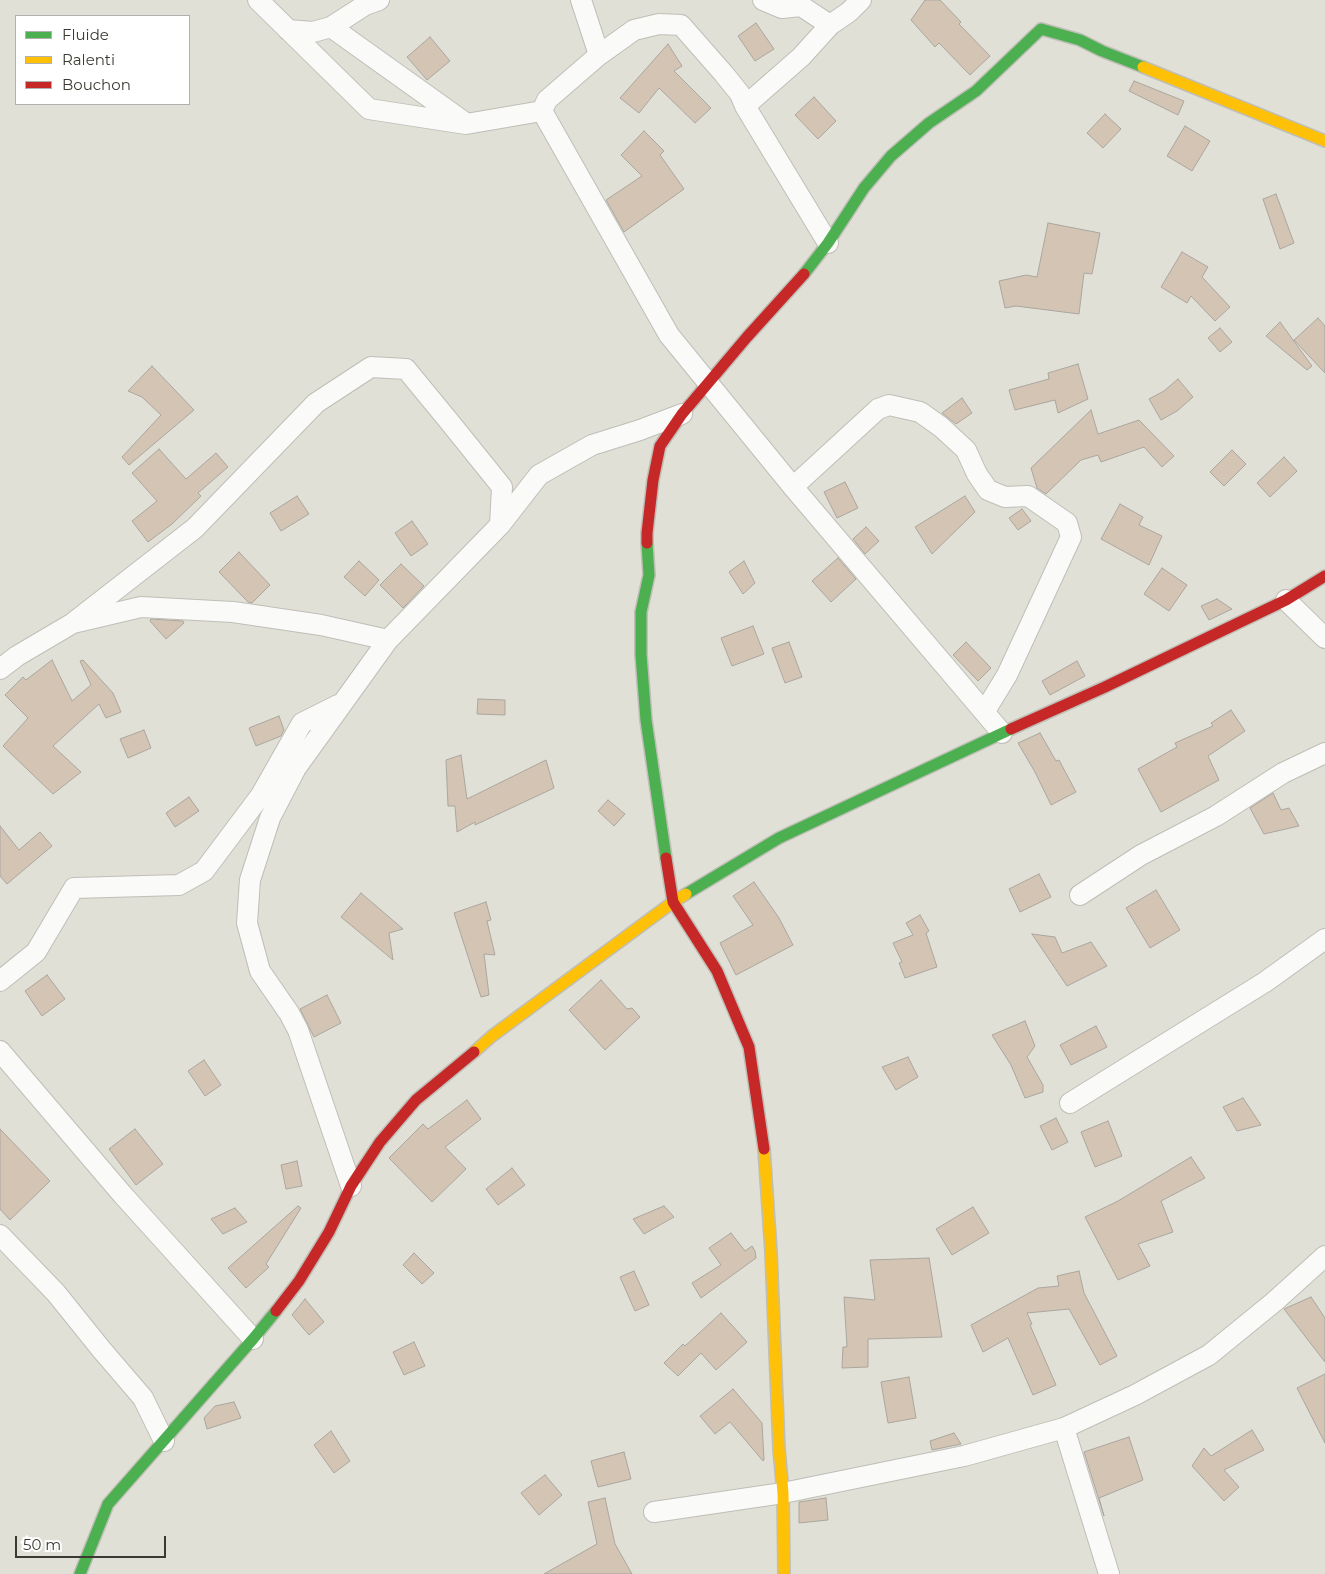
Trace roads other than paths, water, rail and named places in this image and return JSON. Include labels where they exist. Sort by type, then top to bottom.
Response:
[{"type":"street","points":[[258,0],[369,109],[466,124],[542,111]]},
{"type":"street","points":[[288,30],[313,32],[332,27],[364,5],[379,0]]},
{"type":"street","points":[[580,0],[599,55]]},
{"type":"street","points":[[763,0],[782,8],[801,6],[830,25]]},
{"type":"street","points":[[745,106],[801,57],[830,25],[849,12],[861,0]]},
{"type":"street","points":[[542,111],[548,100],[599,55],[634,30],[659,24],[681,25],[740,94],[745,106],[828,243]]},
{"type":"street","points":[[332,27],[466,124]]},
{"type":"street","points":[[784,1574],[783,1493],[779,1449],[771,1252],[764,1144],[749,1047],[717,971],[673,902],[646,720],[640,655],[641,612],[649,575],[647,532],[653,480],[660,446],[682,414],[747,337],[795,285],[828,243],[864,188],[891,156],[929,123],[976,91],[1041,29],[1080,40],[1102,51],[1325,141]]},
{"type":"street","points":[[542,111],[669,335],[793,487],[1002,733]]},
{"type":"street","points":[[0,669],[17,656],[73,623],[195,528],[316,403],[371,367],[406,369],[502,486],[500,525]]},
{"type":"street","points":[[793,487],[878,409],[889,405],[920,412],[941,428],[966,450],[977,474],[988,490],[1005,497],[1028,496],[1067,523],[1071,537],[1007,675],[985,711]]},
{"type":"street","points":[[351,1186],[298,1030],[289,1013],[260,971],[246,923],[250,880],[270,818],[296,768],[388,640],[500,525],[538,475],[592,445],[682,414]]},
{"type":"street","points":[[80,1574],[108,1504],[253,1339],[299,1281],[329,1232],[351,1186],[380,1142],[416,1100],[492,1036],[673,902],[779,838],[1002,733],[1105,687],[1286,600],[1325,576]]},
{"type":"street","points":[[1286,600],[1325,638]]},
{"type":"street","points":[[73,623],[141,607],[233,612],[321,625],[388,640]]},
{"type":"street","points":[[0,981],[36,952],[74,888],[179,885],[204,871],[261,795],[302,723],[342,703]]},
{"type":"street","points":[[1080,895],[1140,855],[1216,816],[1283,773],[1325,753]]},
{"type":"street","points":[[1070,1103],[1265,982],[1325,939]]},
{"type":"street","points":[[0,1051],[122,1194],[253,1339]]},
{"type":"street","points":[[0,1235],[56,1293],[143,1398],[164,1440]]},
{"type":"street","points":[[654,1512],[783,1493],[964,1456],[1064,1428],[1135,1395],[1209,1355],[1274,1302],[1325,1256]]},
{"type":"street","points":[[1064,1428],[1109,1574]]}]
